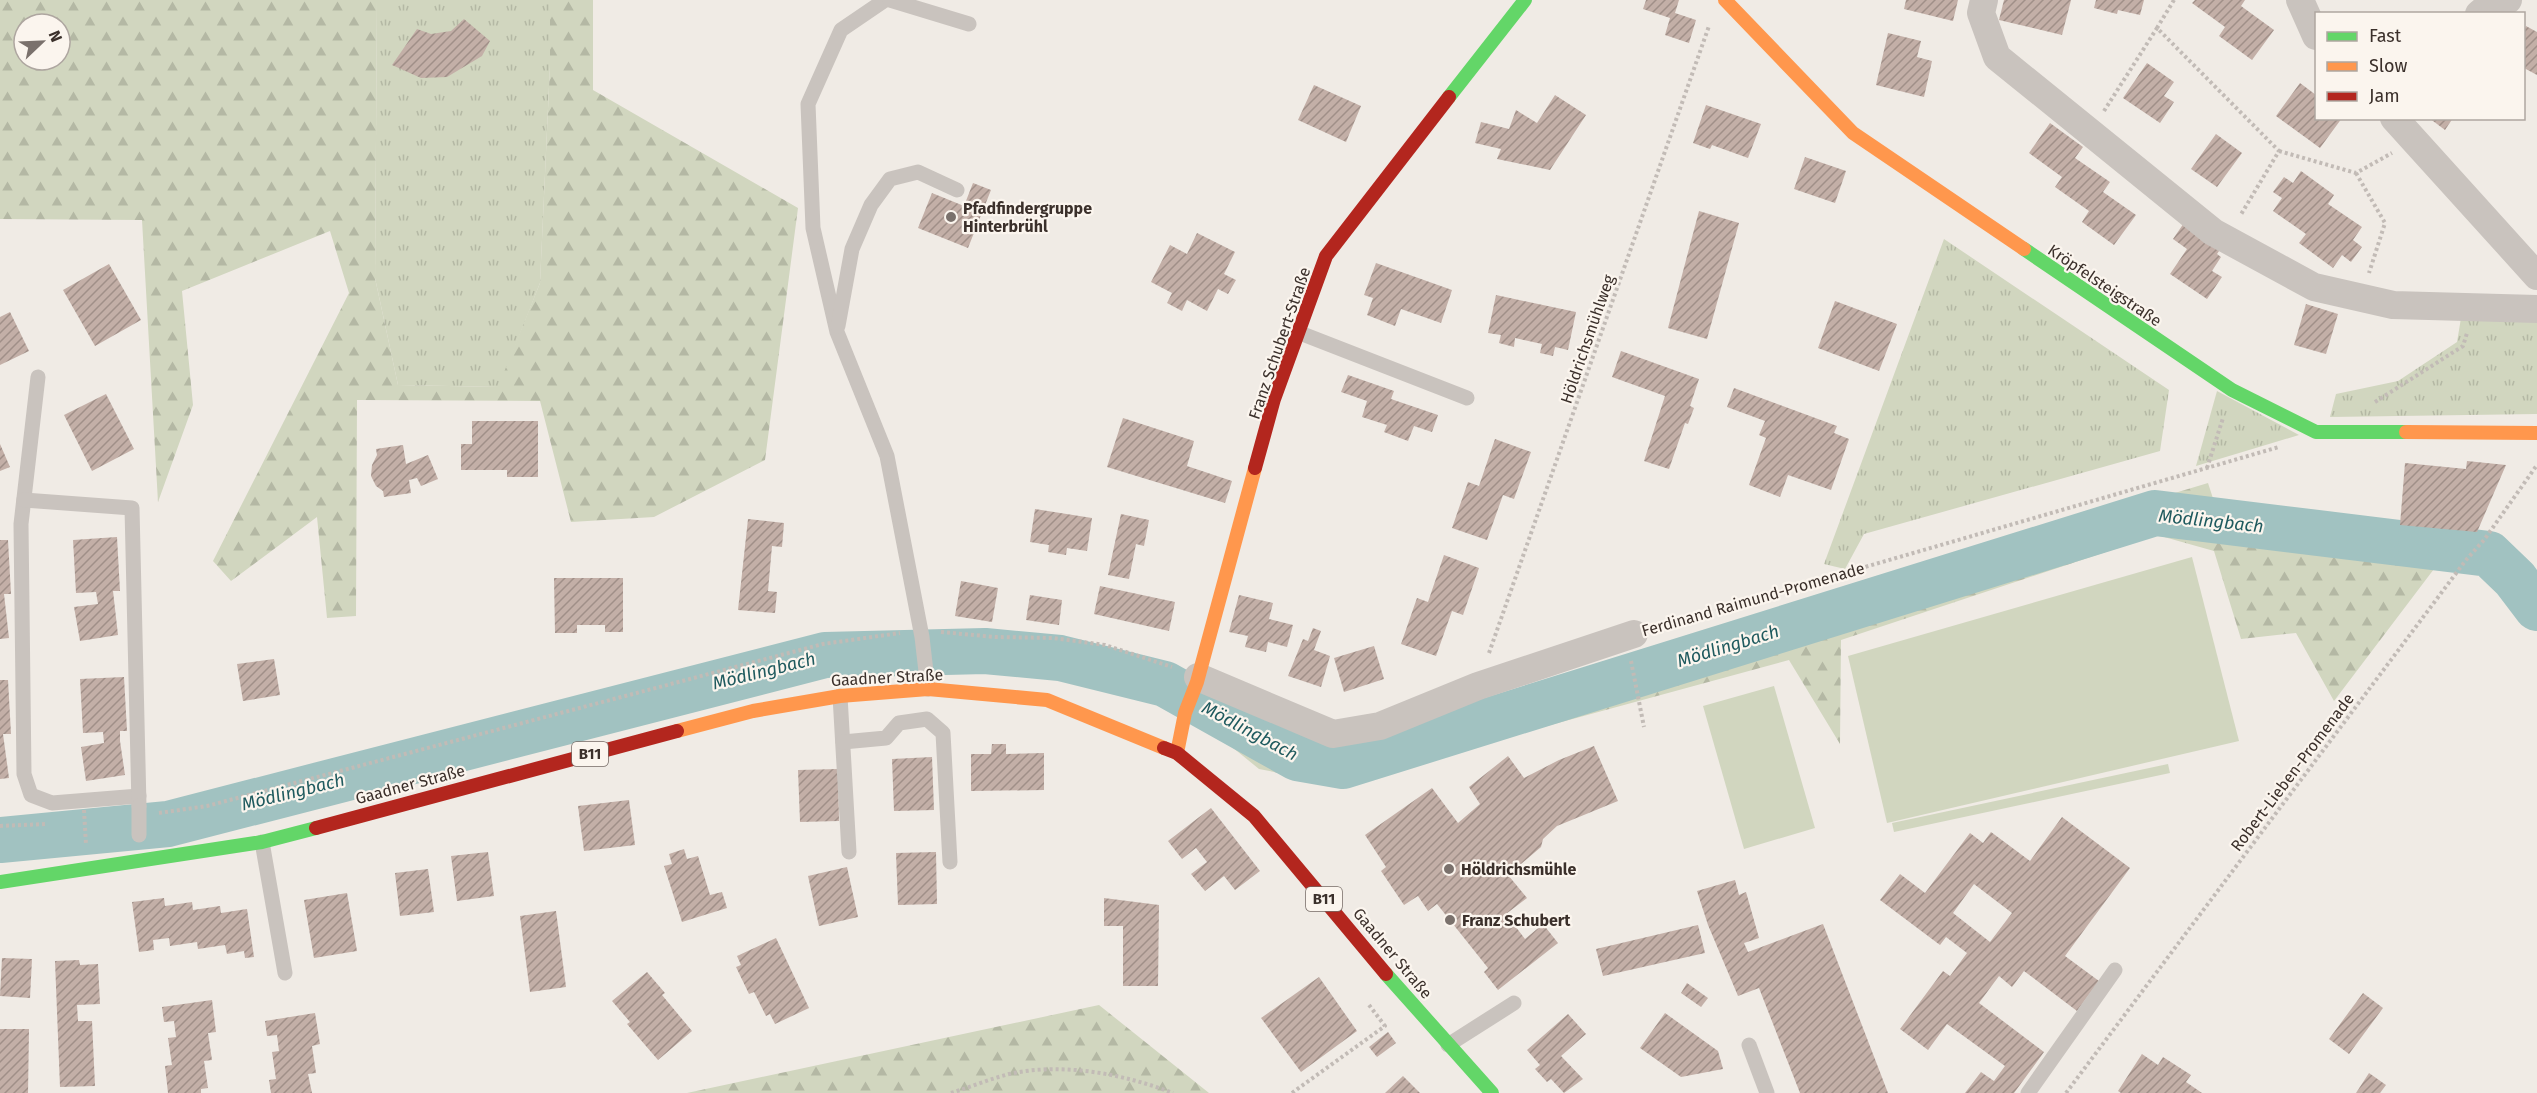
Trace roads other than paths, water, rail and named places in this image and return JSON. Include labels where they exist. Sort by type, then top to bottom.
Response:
[{"type":"street","name":"Franz Schubert-Straße","points":[[1177,753],[1185,713],[1197,680],[1274,399],[1300,333],[1326,256],[1525,0]]},
{"type":"street","name":"Kröpfelsteigstraße","points":[[1725,0],[1853,133],[2232,390],[2316,432],[2537,433]]},
{"type":"street","points":[[1984,0],[1981,13],[1997,57],[2213,232],[2226,240],[2314,287],[2393,305],[2537,309]]},
{"type":"street","points":[[2300,0],[2315,34]]},
{"type":"street","points":[[2481,12],[2508,0]]},
{"type":"street","points":[[2402,127],[2537,276]]},
{"type":"street","name":"Ferdinand Raimund-Promenade","points":[[1197,680],[1333,734],[1380,726],[1478,686],[1634,634]]},
{"type":"street","name":"Gaadner Straße","points":[[0,882],[262,842],[753,711],[840,696],[928,689],[1047,700],[1177,753],[1254,816],[1448,1046],[1492,1093]]},
{"type":"lane","points":[[885,0],[841,30],[808,104],[813,228],[837,332],[887,456],[922,634],[928,689]]},
{"type":"lane","points":[[890,0],[969,24]]},
{"type":"lane","points":[[837,332],[852,249],[871,205],[890,180],[918,172],[957,190]]},
{"type":"lane","points":[[1300,333],[1467,398]]},
{"type":"lane","points":[[38,377],[21,524],[24,774],[31,795],[52,803],[139,801]]},
{"type":"lane","points":[[24,500],[132,508],[138,835],[143,861]]},
{"type":"lane","points":[[840,696],[849,852]]},
{"type":"lane","points":[[843,742],[886,738],[899,723],[927,719],[943,733],[950,862]]},
{"type":"lane","points":[[262,842],[285,972]]},
{"type":"lane","points":[[2028,1093],[2115,970]]},
{"type":"lane","points":[[1448,1046],[1514,1003]]},
{"type":"lane","points":[[1749,1045],[1767,1093]]},
{"type":"waterway","name":"Mödlingbach","points":[[0,840],[168,824],[825,655],[985,651],[1060,658],[1165,684],[1297,758],[1343,766],[2155,513],[2489,554],[2515,579],[2537,608]]},
{"type":"place","name":"Pfadfindergruppe Hinterbrühl","points":[[951,217]]},
{"type":"place","name":"Höldrichsmühle","points":[[1449,869]]},
{"type":"place","name":"Franz Schubert","points":[[1450,920]]}]
